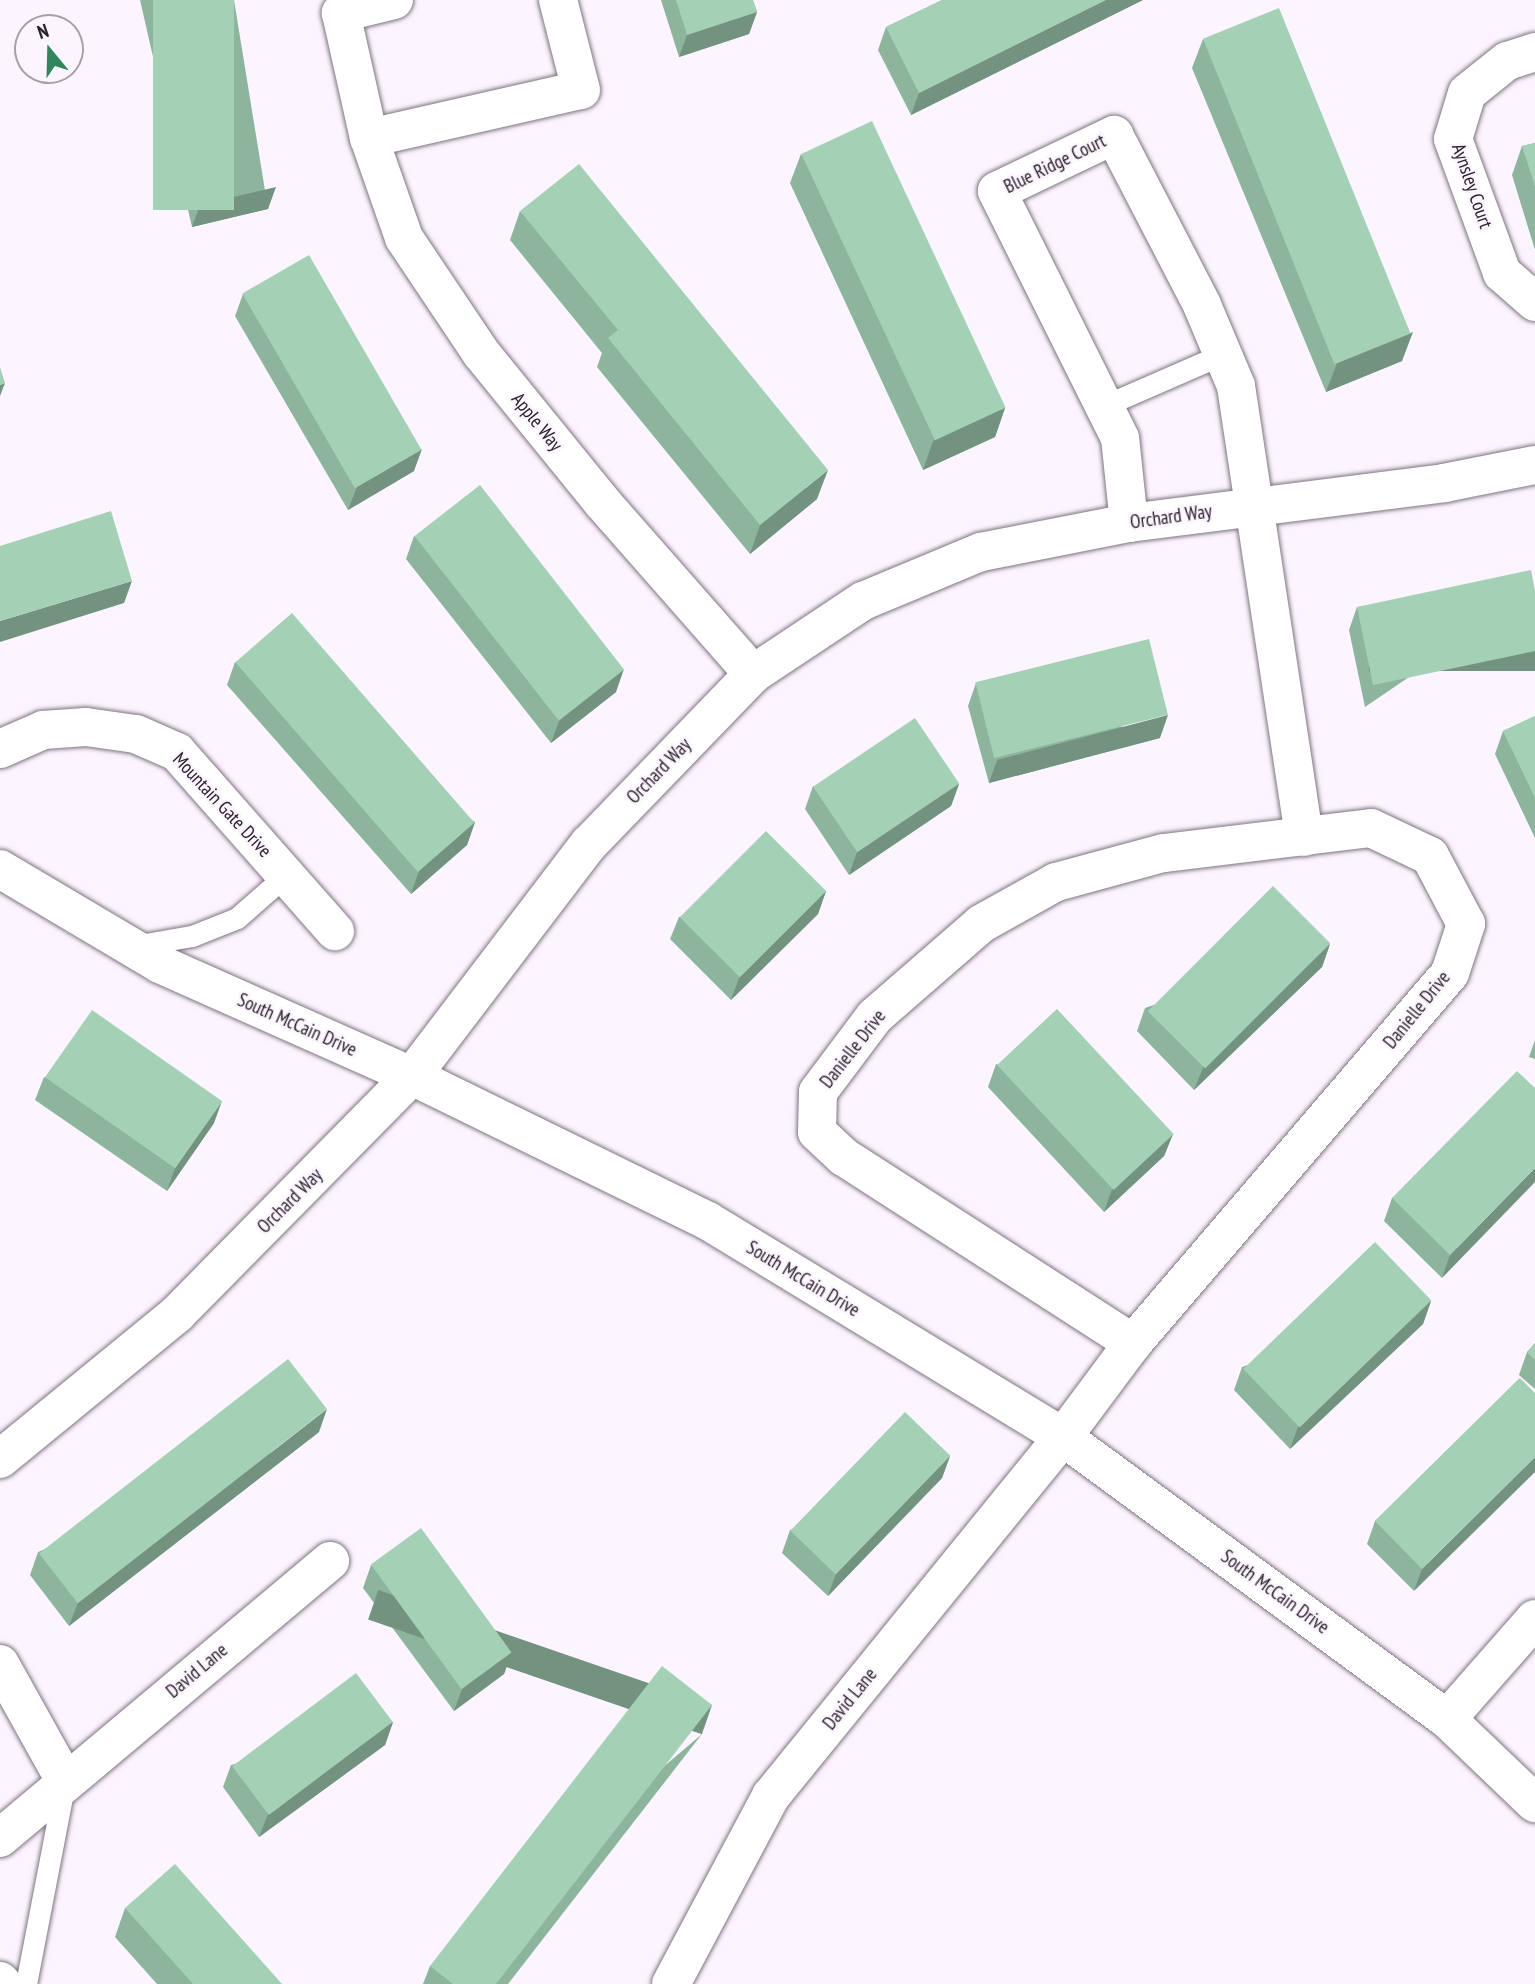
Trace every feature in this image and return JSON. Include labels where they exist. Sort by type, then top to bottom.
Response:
[{"type":"street","name":"Apple Way","points":[[394,0],[341,13],[369,138],[404,238],[481,353],[603,502],[753,674]]},
{"type":"street","points":[[369,138],[581,90],[558,0]]},
{"type":"street","name":"Aynsley Court","points":[[1535,52],[1507,61],[1467,93],[1453,139],[1502,273],[1535,302]]},
{"type":"street","name":"Blue Ridge Court","points":[[1129,523],[1120,438],[997,191],[1114,135],[1223,354],[1236,386],[1256,505]]},
{"type":"street","name":"Orchard Way","points":[[0,1459],[177,1314],[412,1076],[589,844],[753,674],[863,601],[981,552],[1129,523],[1444,483],[1535,465]]},
{"type":"street","points":[[1256,505],[1304,837]]},
{"type":"street","name":"Mountain Gate Drive","points":[[0,749],[43,730],[86,727],[136,734],[177,752],[335,931]]},
{"type":"street","name":"Danielle Drive","points":[[1063,1437],[1133,1343],[1450,973],[1466,923],[1430,856],[1371,828],[1163,853],[1056,882],[981,924],[875,1016],[818,1092],[817,1132],[844,1157],[1133,1343]]},
{"type":"street","name":"South McCain Drive","points":[[0,869],[160,964],[412,1076],[708,1221],[1063,1437],[1447,1719],[1535,1803]]},
{"type":"street","name":"David Lane","points":[[671,1984],[771,1797],[1063,1437]]},
{"type":"street","name":"David Lane","points":[[0,1838],[330,1561]]},
{"type":"street","points":[[1447,1719],[1535,1619]]},
{"type":"street","points":[[0,1664],[65,1781]]},
{"type":"lane","points":[[1105,405],[1223,354]]},
{"type":"lane","points":[[131,947],[192,936],[237,918],[286,875]]},
{"type":"lane","points":[[26,1984],[65,1781]]},
{"type":"building","points":[[153,0],[234,0],[234,210],[153,210]]},
{"type":"building","points":[[676,0],[753,0],[757,12],[687,35]]},
{"type":"building","points":[[942,0],[1106,0],[919,93],[886,27]]},
{"type":"building","points":[[1279,8],[1410,333],[1334,364],[1203,39]]},
{"type":"building","points":[[872,121],[1006,407],[935,440],[801,154]]},
{"type":"building","points":[[1535,143],[1535,187],[1522,146]]},
{"type":"building","points":[[579,164],[828,470],[760,525],[608,338],[618,330],[520,211]]},
{"type":"building","points":[[309,255],[422,450],[355,488],[242,294]]},
{"type":"building","points":[[0,367],[5,383],[0,385]]},
{"type":"building","points":[[480,485],[624,669],[559,720],[415,536]]},
{"type":"building","points":[[111,511],[132,581],[0,621],[0,546]]},
{"type":"building","points":[[1531,570],[1535,591],[1535,651],[1373,685],[1357,607]]},
{"type":"building","points":[[292,613],[474,823],[418,872],[235,662]]},
{"type":"building","points":[[1149,639],[1168,715],[994,758],[975,682]]},
{"type":"building","points":[[1535,716],[1535,798],[1503,731]]},
{"type":"building","points":[[915,718],[959,783],[857,852],[813,787]]},
{"type":"building","points":[[766,831],[826,891],[740,977],[680,917]]},
{"type":"building","points":[[1273,886],[1330,943],[1205,1068],[1148,1011]]},
{"type":"building","points":[[1057,1009],[1174,1134],[1114,1190],[997,1065]]},
{"type":"building","points":[[92,1010],[222,1101],[175,1168],[45,1077]]},
{"type":"building","points":[[1517,1071],[1535,1088],[1535,1168],[1450,1255],[1392,1198]]},
{"type":"building","points":[[1375,1242],[1431,1300],[1300,1427],[1243,1369]]},
{"type":"building","points":[[1535,1343],[1535,1360],[1527,1352]]},
{"type":"building","points":[[288,1359],[327,1409],[78,1603],[39,1554]]},
{"type":"building","points":[[1520,1378],[1535,1393],[1535,1457],[1422,1569],[1375,1521]]},
{"type":"building","points":[[905,1412],[950,1456],[836,1574],[790,1531]]},
{"type":"building","points":[[421,1528],[512,1653],[461,1689],[371,1564]]},
{"type":"building","points":[[662,1666],[712,1705],[496,1984],[453,1984],[430,1966]]},
{"type":"building","points":[[356,1673],[393,1722],[269,1815],[232,1766]]},
{"type":"building","points":[[175,1864],[282,1984],[193,1984],[125,1908]]}]
